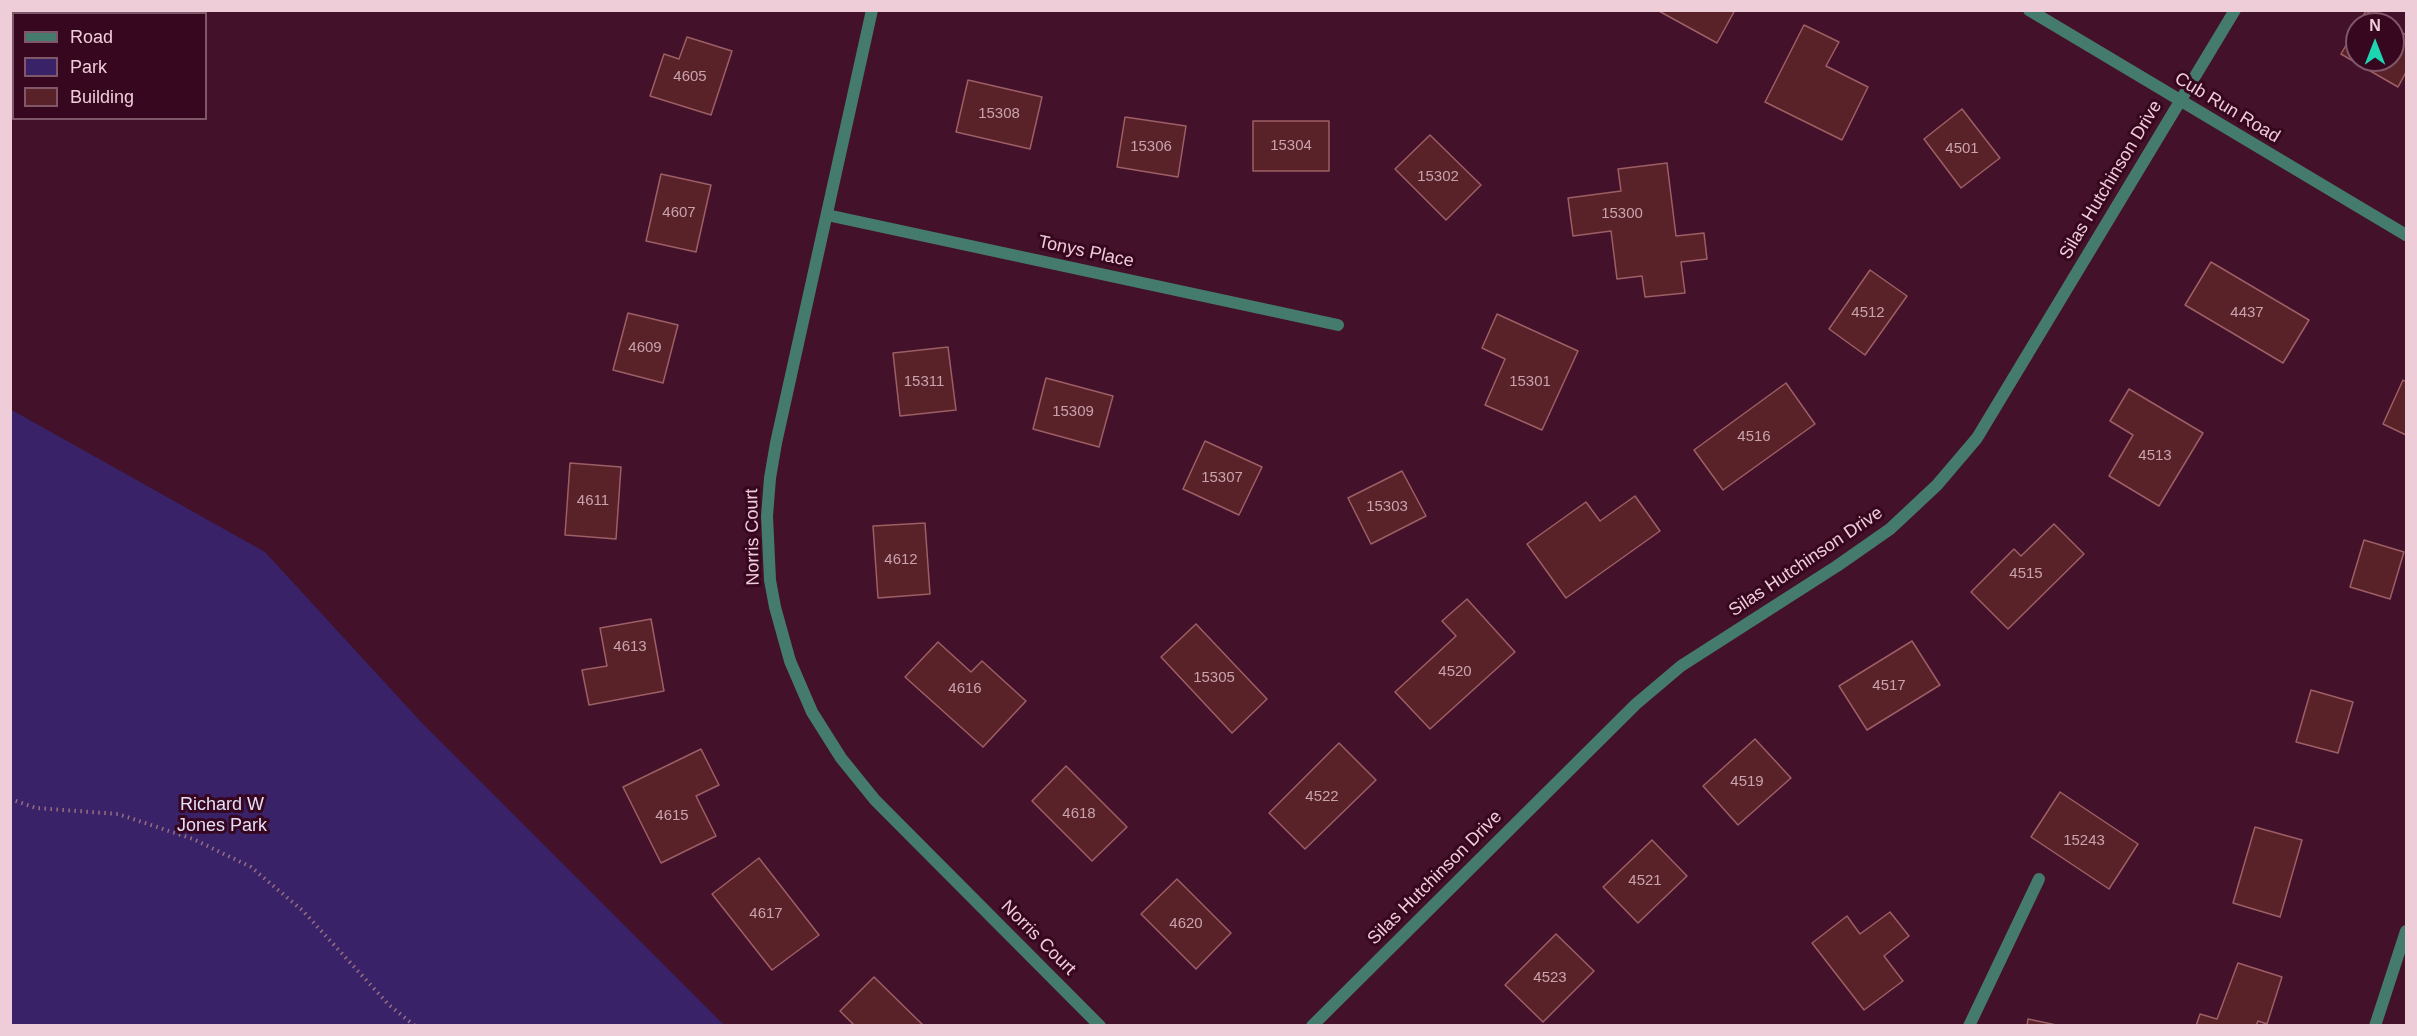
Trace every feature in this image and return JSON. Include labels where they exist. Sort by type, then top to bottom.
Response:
[{"type":"street","name":"Norris Court","points":[[872,10],[770,478],[767,516],[770,580],[775,608],[790,661],[812,712],[840,758],[875,800],[1100,1026]]},
{"type":"street","name":"Cub Run Road","points":[[2029,10],[2406,235]]},
{"type":"street","name":"Silas Hutchinson Drive","points":[[1312,1026],[1636,704],[1681,666],[1837,566],[1890,529],[1937,485],[1977,438],[2235,10]]},
{"type":"street","name":"Tonys Place","points":[[827,215],[1338,325]]},
{"type":"street","points":[[1969,1026],[2039,879]]},
{"type":"street","points":[[2375,1026],[2406,932]]},
{"type":"path","points":[[10,799],[36,808],[118,814],[193,839],[251,867],[303,911],[389,1005],[416,1026]]},
{"type":"green space","name":"Richard W Jones Park","points":[[10,409],[265,552],[422,723],[724,1025],[11,1025]]},
{"type":"building","points":[[1657,10],[1735,10],[1717,43]]},
{"type":"building","points":[[1804,25],[1839,42],[1826,66],[1868,87],[1842,140],[1765,102]]},
{"type":"building","points":[[2405,34],[2406,72],[2398,87],[2372,72],[2405,72]]},
{"type":"building","points":[[687,37],[732,51],[711,115],[650,96],[664,54],[679,59]]},
{"type":"building","points":[[968,80],[1042,97],[1030,149],[956,132]]},
{"type":"building","points":[[1962,109],[2000,158],[1961,188],[1924,139]]},
{"type":"building","points":[[1125,117],[1186,126],[1178,177],[1117,167]]},
{"type":"building","points":[[1253,121],[1329,121],[1329,171],[1253,171]]},
{"type":"building","points":[[1430,135],[1481,185],[1446,220],[1395,169]]},
{"type":"building","points":[[1667,163],[1676,236],[1704,233],[1707,259],[1681,262],[1685,293],[1645,297],[1642,276],[1617,279],[1611,231],[1573,236],[1568,198],[1621,191],[1618,169]]},
{"type":"building","points":[[661,174],[711,185],[696,252],[646,241]]},
{"type":"building","points":[[2211,262],[2309,320],[2283,363],[2185,305]]},
{"type":"building","points":[[1870,270],[1907,296],[1865,355],[1829,329]]},
{"type":"building","points":[[628,313],[678,325],[663,383],[613,370]]},
{"type":"building","points":[[1497,314],[1578,351],[1542,430],[1485,405],[1505,359],[1482,348]]},
{"type":"building","points":[[948,347],[956,410],[900,416],[893,353]]},
{"type":"building","points":[[1046,378],[1113,396],[1099,447],[1033,429]]},
{"type":"building","points":[[2403,380],[2406,382],[2406,435],[2383,424]]},
{"type":"building","points":[[1786,383],[1815,424],[1723,490],[1694,450]]},
{"type":"building","points":[[2129,389],[2203,433],[2159,506],[2109,476],[2133,435],[2110,421]]},
{"type":"building","points":[[1205,441],[1262,467],[1239,515],[1183,489]]},
{"type":"building","points":[[570,463],[621,467],[616,539],[565,535]]},
{"type":"building","points":[[1402,471],[1426,516],[1371,544],[1348,498]]},
{"type":"building","points":[[1635,496],[1660,531],[1566,598],[1527,544],[1586,502],[1600,521]]},
{"type":"building","points":[[925,523],[930,594],[878,598],[873,526]]},
{"type":"building","points":[[2054,524],[2084,554],[2008,629],[1971,592],[2014,549],[2021,556]]},
{"type":"building","points":[[2364,540],[2404,552],[2390,599],[2350,587]]},
{"type":"building","points":[[1467,599],[1515,652],[1430,729],[1395,692],[1456,636],[1442,621]]},
{"type":"building","points":[[651,619],[664,691],[589,705],[582,670],[607,666],[600,628]]},
{"type":"building","points":[[1196,624],[1267,699],[1232,733],[1161,657]]},
{"type":"building","points":[[1912,641],[1940,685],[1867,730],[1839,686]]},
{"type":"building","points":[[938,642],[971,672],[982,661],[1026,701],[983,747],[905,677]]},
{"type":"building","points":[[2311,690],[2353,702],[2338,753],[2296,742]]},
{"type":"building","points":[[1755,739],[1791,778],[1738,825],[1703,786]]},
{"type":"building","points":[[1339,743],[1376,780],[1305,849],[1269,813]]},
{"type":"building","points":[[701,749],[719,785],[696,796],[716,836],[661,863],[623,787]]},
{"type":"building","points":[[1066,766],[1127,827],[1092,861],[1032,801]]},
{"type":"building","points":[[2060,792],[2138,844],[2109,889],[2031,837]]},
{"type":"building","points":[[2255,827],[2302,840],[2280,917],[2233,903]]},
{"type":"building","points":[[1652,840],[1687,876],[1638,923],[1603,887]]},
{"type":"building","points":[[759,858],[819,935],[772,970],[712,894]]},
{"type":"building","points":[[1177,879],[1231,933],[1196,969],[1141,914]]},
{"type":"building","points":[[1890,912],[1909,936],[1884,956],[1903,981],[1864,1010],[1812,943],[1847,916],[1860,934]]},
{"type":"building","points":[[1556,934],[1594,971],[1543,1022],[1505,985]]},
{"type":"building","points":[[2238,963],[2282,977],[2267,1024],[2258,1021],[2256,1026],[2196,1026],[2200,1014],[2217,1019]]},
{"type":"building","points":[[874,977],[924,1026],[855,1026],[840,1011]]},
{"type":"building","points":[[2028,1019],[2061,1026],[2027,1026]]}]
